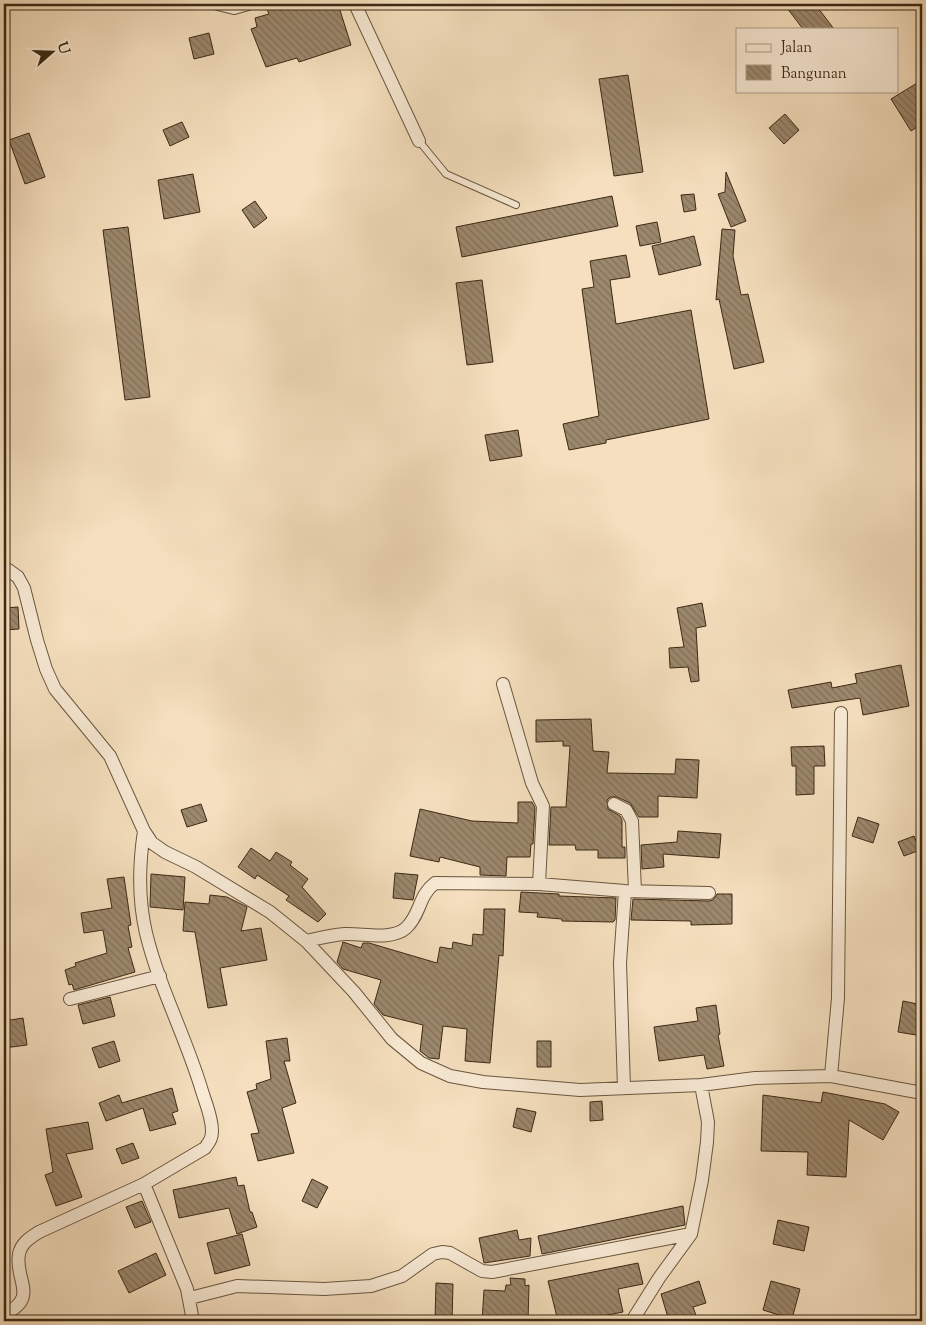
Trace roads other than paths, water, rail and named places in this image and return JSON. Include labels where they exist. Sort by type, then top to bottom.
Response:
[{"type":"street","points":[[218,4],[234,8],[248,4]]},
{"type":"street","points":[[354,4],[419,141]]},
{"type":"street","points":[[4,567],[18,577],[24,588],[41,654],[55,689],[110,756],[144,830],[152,842],[165,852],[196,866],[270,912],[306,941],[354,992],[392,1039],[421,1063],[450,1076],[482,1082],[580,1090],[701,1085],[756,1078],[832,1076],[922,1093]]},
{"type":"street","points":[[502,684],[532,783],[543,806],[539,884]]},
{"type":"street","points":[[832,1076],[838,998],[841,713]]},
{"type":"street","points":[[614,804],[626,810],[632,821],[630,891],[620,963],[624,1088]]},
{"type":"street","points":[[4,1314],[15,1309],[22,1301],[23,1288],[19,1254],[26,1241],[39,1232],[144,1184],[205,1148],[211,1139],[211,1120],[197,1074],[160,976],[142,914],[140,858],[144,830]]},
{"type":"street","points":[[306,941],[344,934],[384,935],[401,931],[415,916],[425,891],[435,883],[539,884],[630,891],[709,893]]},
{"type":"street","points":[[70,999],[160,976]]},
{"type":"street","points":[[632,1321],[659,1278],[691,1234],[702,1180],[708,1122],[701,1085]]},
{"type":"street","points":[[144,1184],[190,1298],[192,1321]]},
{"type":"street","points":[[190,1298],[237,1286],[324,1289],[370,1286],[402,1276],[433,1254],[442,1252],[450,1253],[482,1271],[492,1272],[691,1234]]},
{"type":"lane","points":[[419,141],[446,174],[516,205]]}]
